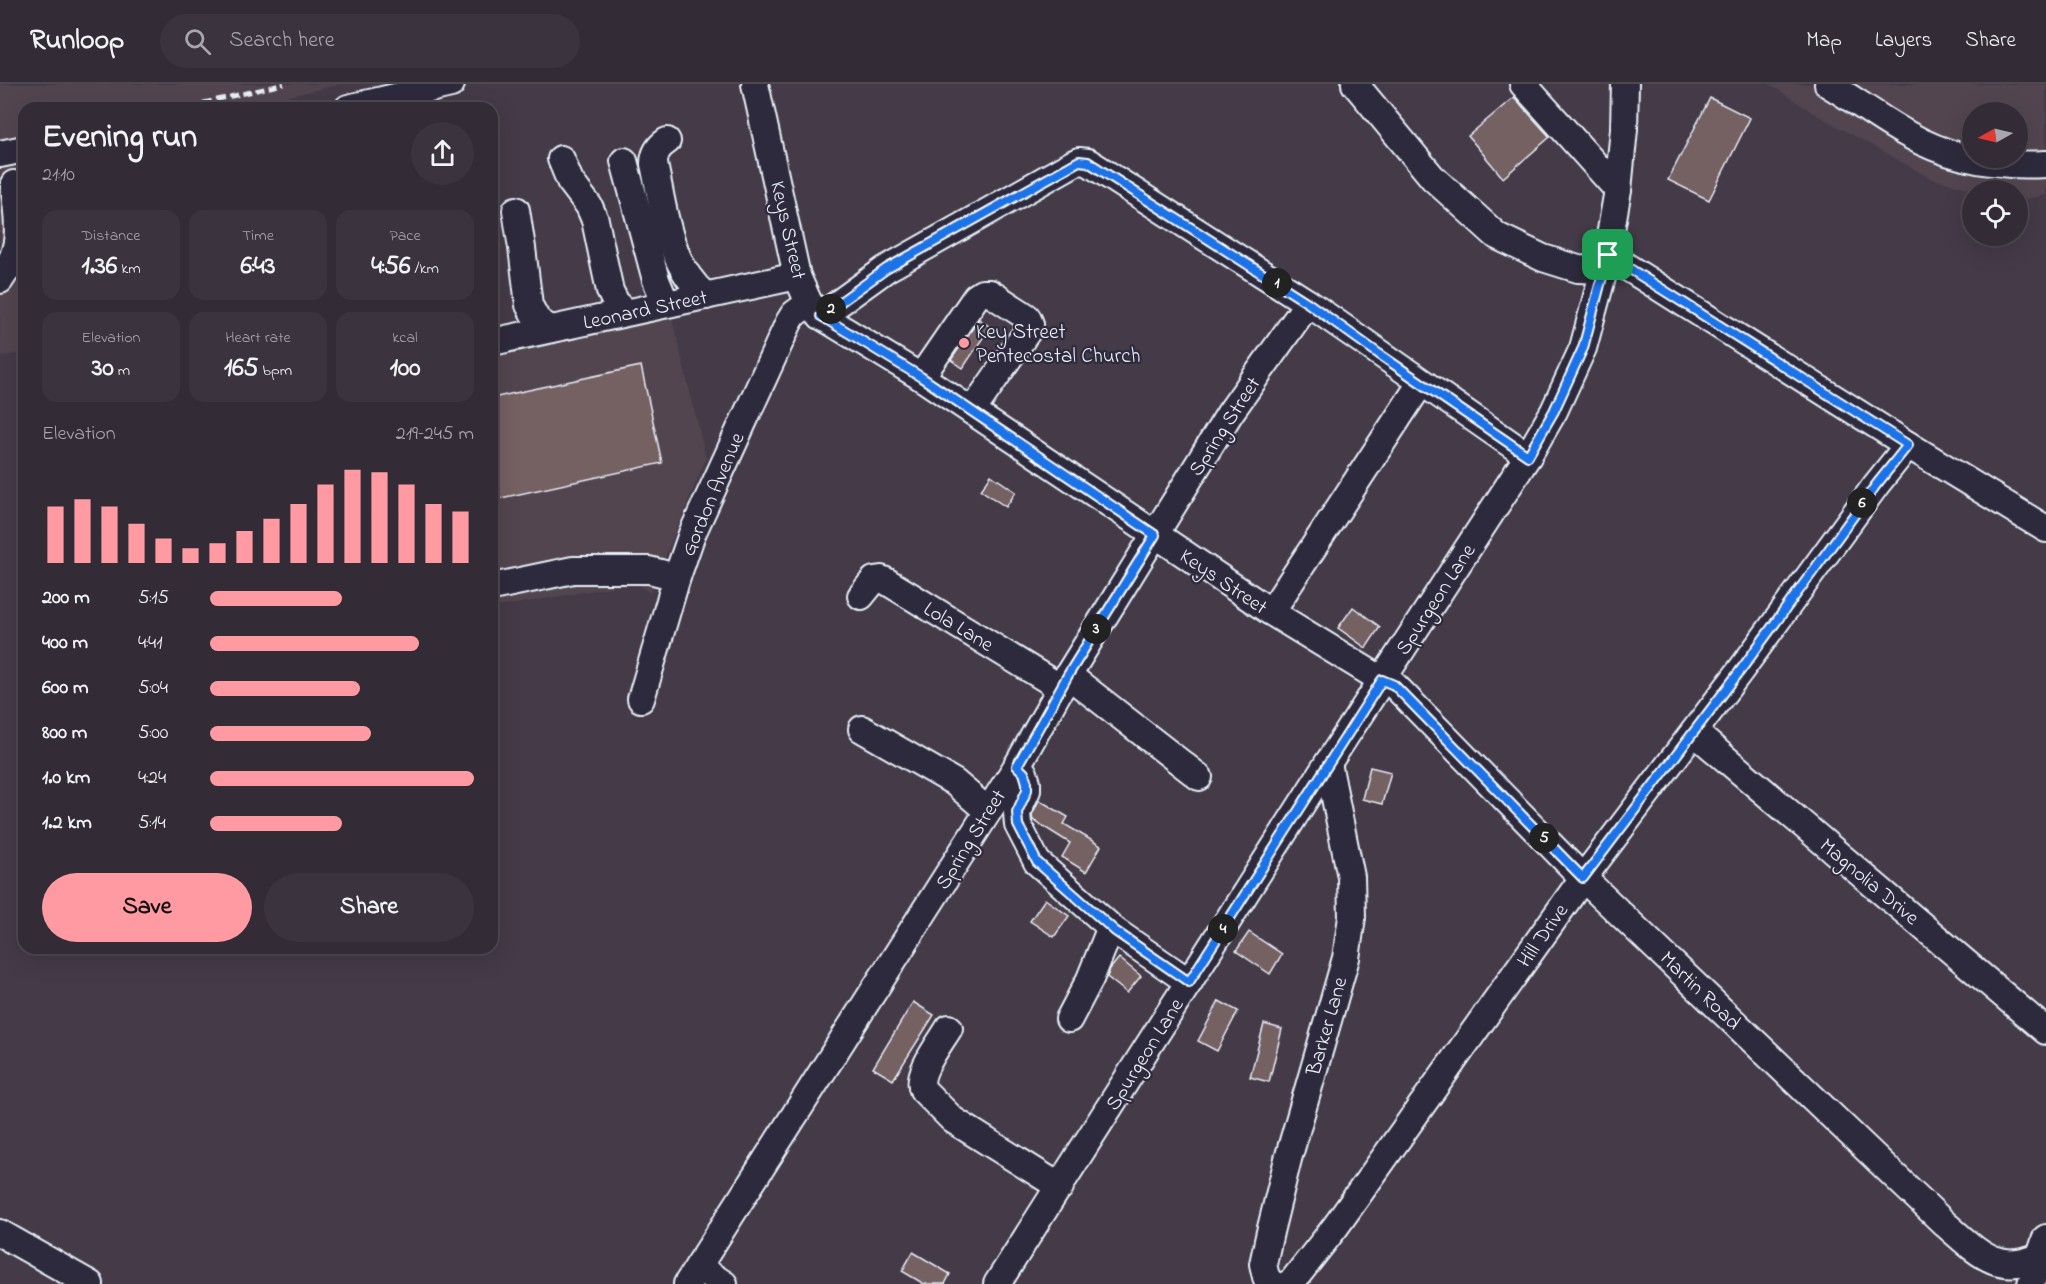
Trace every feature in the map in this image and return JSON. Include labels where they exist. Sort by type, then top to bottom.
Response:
[{"type":"street","points":[[374,102],[451,84]]},
{"type":"street","name":"Keys Street","points":[[755,84],[797,276],[815,310],[921,377],[1270,612],[1382,680]]},
{"type":"street","points":[[1355,84],[1433,178],[1497,236],[1542,258],[1578,269],[1606,263],[2046,529]]},
{"type":"street","points":[[1523,84],[1618,190]]},
{"type":"street","name":"Spurgeon Lane","points":[[998,1284],[1328,763],[1528,456],[1554,411],[1583,348],[1606,263],[1618,190],[1624,129],[1625,84]]},
{"type":"street","points":[[1828,84],[1906,134],[1935,148],[1965,158],[1996,164],[2046,164]]},
{"type":"street","points":[[667,141],[659,147],[654,157],[654,165],[669,229],[684,273],[706,296]]},
{"type":"street","points":[[0,154],[18,150]]},
{"type":"street","points":[[561,159],[570,181],[589,206],[595,219],[610,291],[616,303],[626,312]]},
{"type":"street","points":[[624,161],[653,269],[666,304]]},
{"type":"street","name":"Gordon Avenue","points":[[641,699],[692,534],[794,314],[815,310],[1079,161],[1088,162],[1308,303]]},
{"type":"street","points":[[13,184],[18,226]]},
{"type":"street","points":[[516,210],[529,305],[537,320],[550,329]]},
{"type":"street","points":[[0,280],[10,267],[18,240]]},
{"type":"street","name":"Leonard Street","points":[[498,341],[797,276]]},
{"type":"street","points":[[921,377],[976,297],[982,293],[990,293],[1028,316],[1029,329],[972,411]]},
{"type":"street","points":[[1308,303],[1528,456]]},
{"type":"street","name":"Spring Street","points":[[693,1275],[1017,766],[1064,681],[1230,413],[1308,303]]},
{"type":"street","points":[[1270,612],[1421,383]]},
{"type":"street","name":"Hill Drive","points":[[1288,1284],[1292,1282],[1336,1226],[1583,878],[1908,445]]},
{"type":"street","points":[[498,586],[573,570],[649,570],[677,577]]},
{"type":"street","name":"Lola Lane","points":[[861,596],[873,580],[886,581],[1064,681]]},
{"type":"street","name":"Martin Road","points":[[1382,680],[1394,685],[1583,878],[1945,1224],[1986,1258],[2000,1263],[2011,1265],[2025,1263],[2042,1247]]},
{"type":"street","points":[[1064,681],[1200,777]]},
{"type":"street","points":[[862,729],[931,767],[954,782],[988,811]]},
{"type":"street","name":"Magnolia Drive","points":[[1694,732],[2046,1031]]},
{"type":"street","name":"Barker Lane","points":[[1272,1284],[1266,1277],[1263,1264],[1288,1159],[1346,958],[1352,917],[1351,877],[1328,763]]},
{"type":"street","points":[[1017,766],[1024,773],[1027,783],[1027,790],[1017,812],[1018,825],[1037,862],[1115,931],[1189,982]]},
{"type":"street","points":[[1069,1019],[1090,979],[1107,938],[1115,931]]},
{"type":"street","points":[[949,1028],[921,1074],[923,1090],[954,1120],[1060,1187]]},
{"type":"street","points":[[0,1233],[90,1284]]},
{"type":"street","points":[[2031,1284],[2042,1247]]},
{"type":"street","points":[[693,1275],[724,1284]]},
{"type":"shaded area","points":[[0,84],[341,84],[265,102],[18,102],[18,354],[0,356]]},
{"type":"shaded area","points":[[1769,84],[2046,84],[2046,195],[2028,198],[2028,180],[1962,180],[1962,187],[1930,178],[1815,114]]},
{"type":"shaded area","points":[[670,310],[706,458],[650,593],[638,584],[498,607],[498,349]]},
{"type":"building","points":[[1514,97],[1550,137],[1503,178],[1468,136]]},
{"type":"building","points":[[1710,98],[1750,118],[1709,200],[1668,180]]},
{"type":"building","points":[[979,319],[990,327],[963,368],[951,360]]},
{"type":"building","points":[[641,366],[662,463],[498,499],[498,397]]},
{"type":"building","points":[[991,475],[1016,492],[1006,507],[981,490]]},
{"type":"building","points":[[1353,607],[1380,627],[1366,648],[1338,628]]},
{"type":"building","points":[[1370,767],[1391,772],[1382,804],[1362,799]]},
{"type":"building","points":[[1039,800],[1068,817],[1064,824],[1101,846],[1086,872],[1062,857],[1070,843],[1033,820],[1032,815]]},
{"type":"building","points":[[1045,899],[1069,916],[1054,937],[1030,921]]},
{"type":"building","points":[[1249,932],[1282,954],[1270,974],[1236,951]]},
{"type":"building","points":[[1119,958],[1141,976],[1127,993],[1107,977]]},
{"type":"building","points":[[1219,1001],[1238,1011],[1217,1051],[1198,1041]]},
{"type":"building","points":[[913,1002],[934,1015],[893,1080],[873,1068]]},
{"type":"building","points":[[1264,1024],[1282,1029],[1269,1082],[1250,1077]]},
{"type":"building","points":[[913,1252],[950,1274],[945,1284],[924,1284],[902,1271]]},
{"type":"railway","points":[[207,102],[284,84]]},
{"type":"place","name":"Key Street Pentecostal Church","points":[[964,343]]},
{"type":"route","points":[[1088,162],[1308,303],[1528,456],[1554,411],[1583,348],[1608,255],[1908,445],[1583,878],[1394,685],[1382,680],[1189,982],[1115,931],[1037,862],[1023,838],[1018,825],[1017,812],[1027,790],[1027,783],[1024,773],[1017,766],[1068,675],[1155,535],[921,377],[821,316],[886,269],[1074,163],[1088,162]]}]
